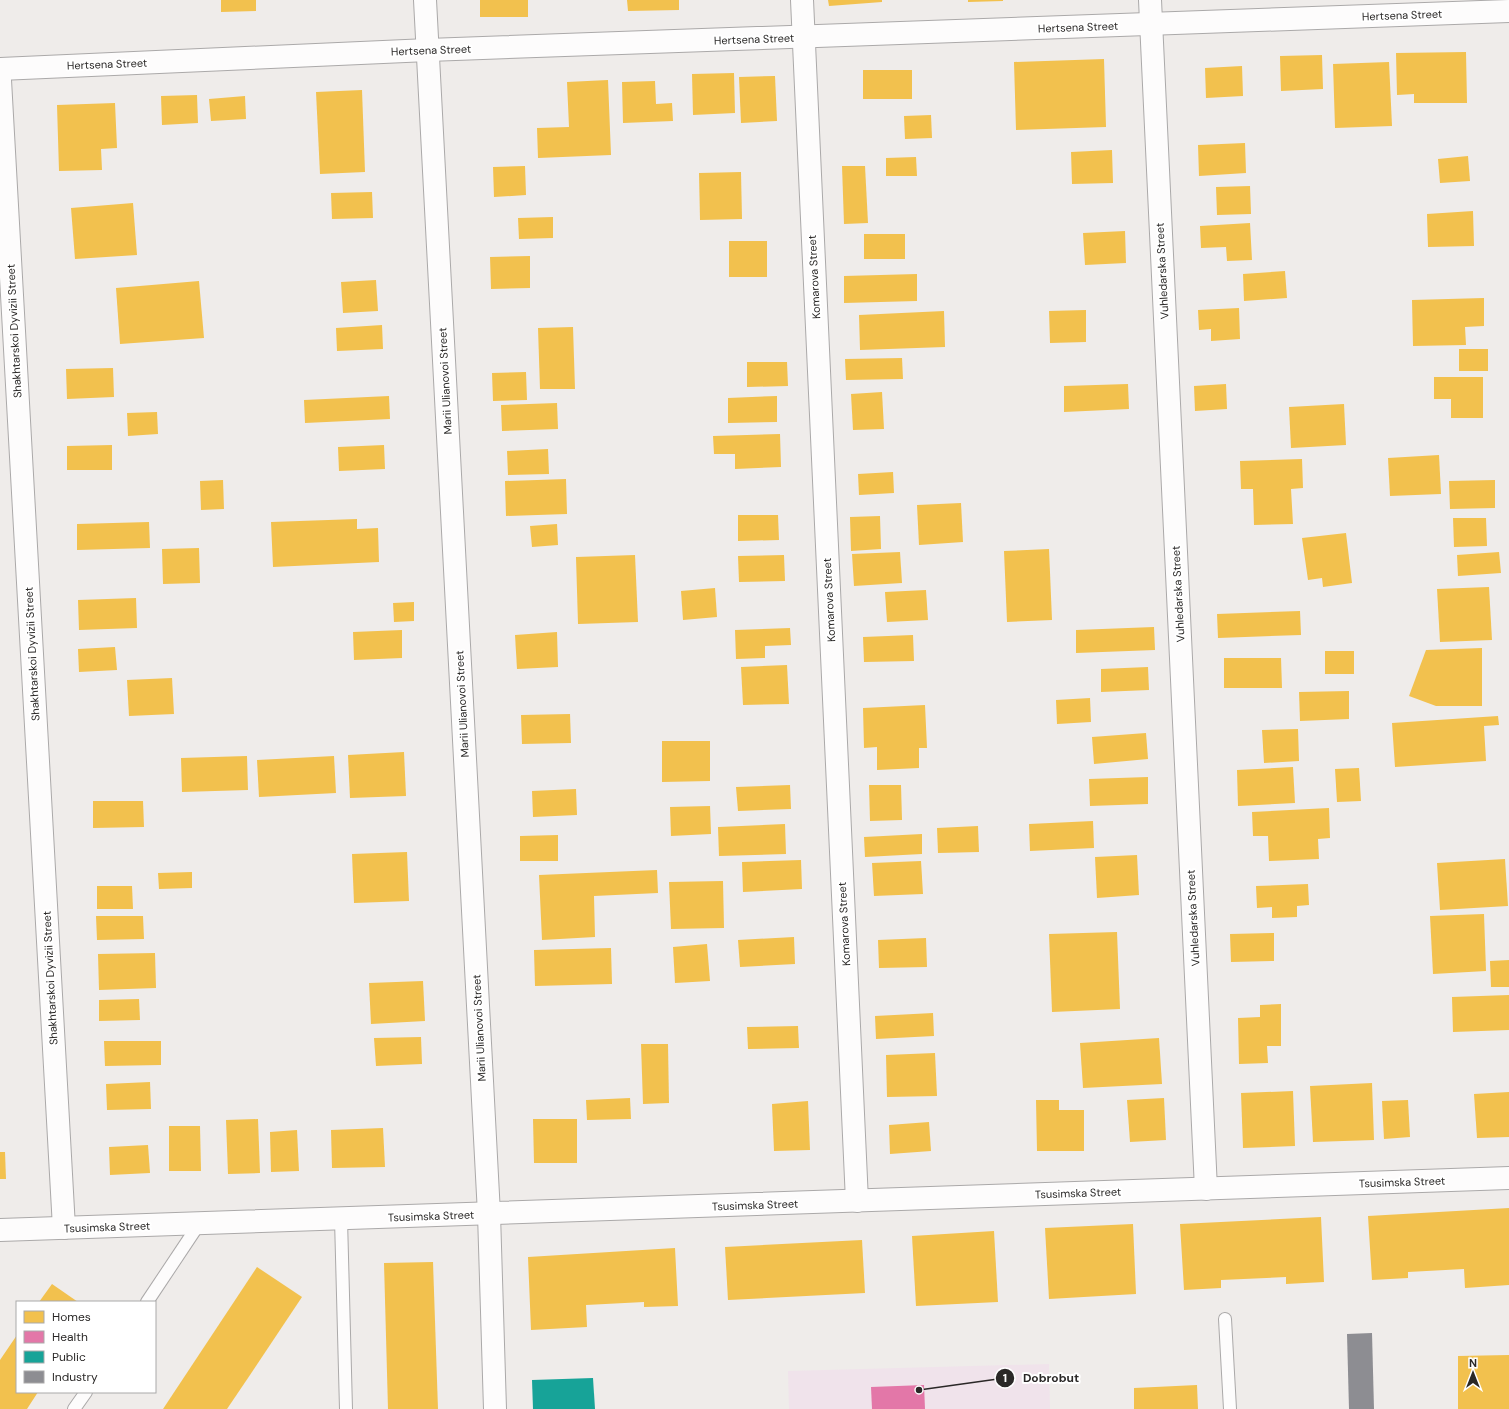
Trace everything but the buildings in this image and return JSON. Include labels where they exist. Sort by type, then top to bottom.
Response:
[{"type":"street","name":"Marii Ulianovoi Street","points":[[425,0],[489,1214],[495,1409]]},
{"type":"street","name":"Komarova Street","points":[[802,0],[857,1201]]},
{"type":"street","name":"Vuhledarska Street","points":[[1150,0],[1206,1189]]},
{"type":"street","name":"Hertsena Street","points":[[0,69],[428,50],[1509,11]]},
{"type":"street","name":"Shakhtarskoi Dyvizii Street","points":[[0,80],[64,1228]]},
{"type":"street","name":"Tsusimska Street","points":[[3,1234],[64,1228],[1509,1178]]},
{"type":"lane","points":[[341,1219],[346,1409]]},
{"type":"lane","points":[[148,1301],[199,1224]]},
{"type":"lane","points":[[1225,1319],[1230,1409]]},
{"type":"lane","points":[[74,1409],[85,1393]]},
{"type":"shaded area","points":[[1049,1364],[1050,1409],[789,1409],[788,1371]]},
{"type":"place","name":"Dobrobut","points":[[919,1390]]}]
